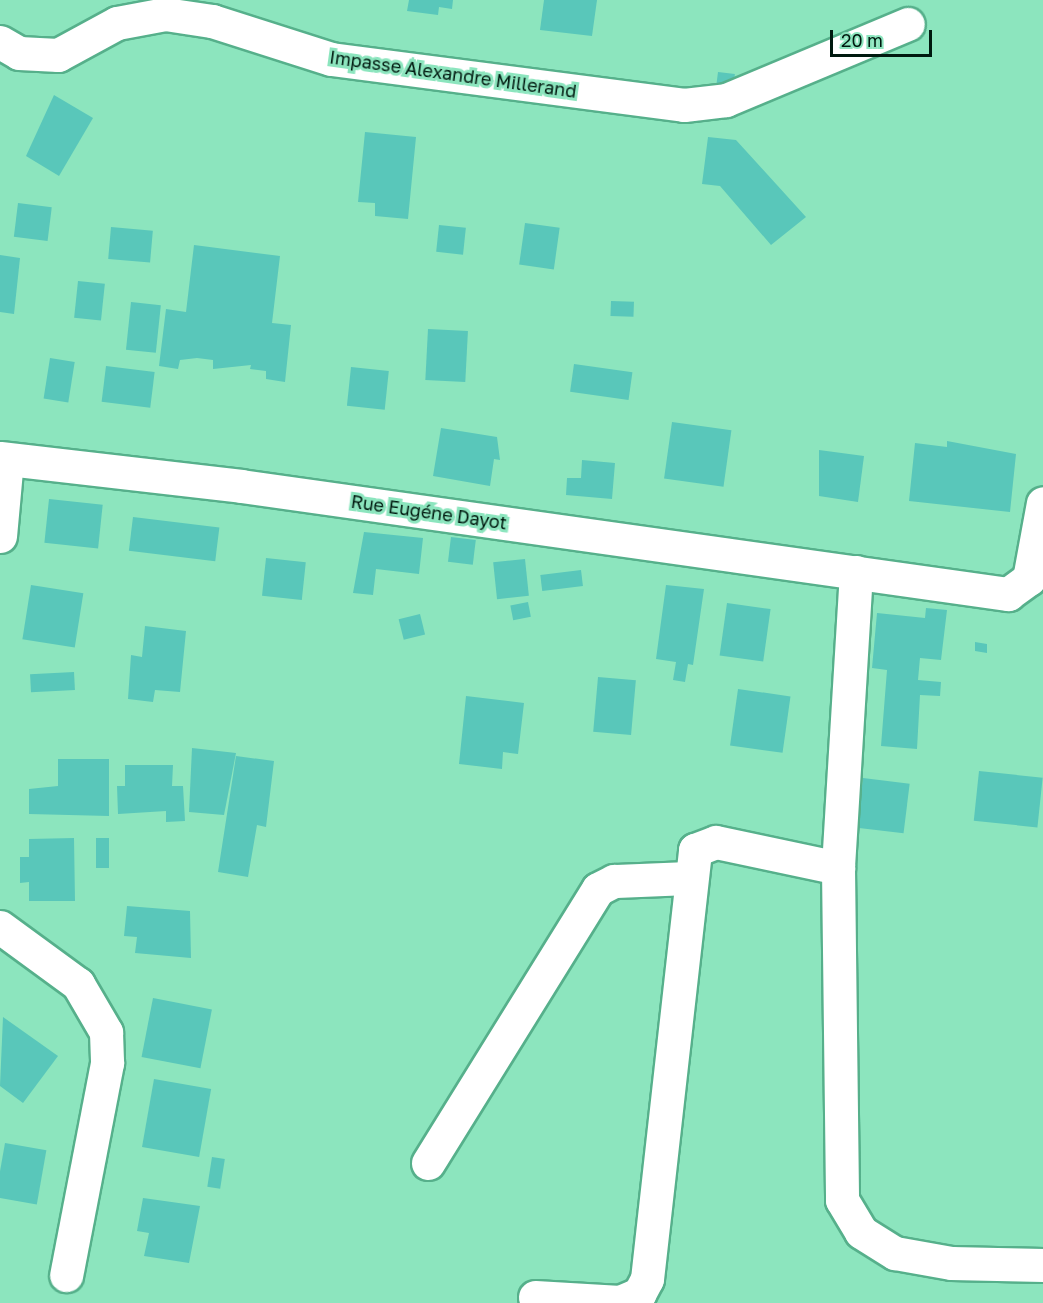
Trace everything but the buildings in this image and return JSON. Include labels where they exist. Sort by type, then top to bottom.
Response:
[{"type":"street","name":"Impasse Alexandre Millerand","points":[[0,42],[19,53],[58,55],[117,23],[165,14],[212,21],[331,59],[684,105],[726,100],[909,24]]},
{"type":"street","points":[[0,536],[4,459]]},
{"type":"street","name":"Rue Eugéne Dayot","points":[[4,459],[1008,594],[1029,579],[1043,503]]},
{"type":"street","points":[[856,572],[838,868],[842,1200],[861,1232],[895,1253],[951,1263],[1043,1265]]},
{"type":"street","points":[[535,1298],[620,1302],[639,1294],[647,1279],[690,878],[695,850],[716,842],[838,868]]},
{"type":"street","points":[[428,1163],[598,889],[614,881],[690,878]]},
{"type":"street","points":[[0,927],[78,984],[106,1032],[107,1062],[66,1275]]}]
